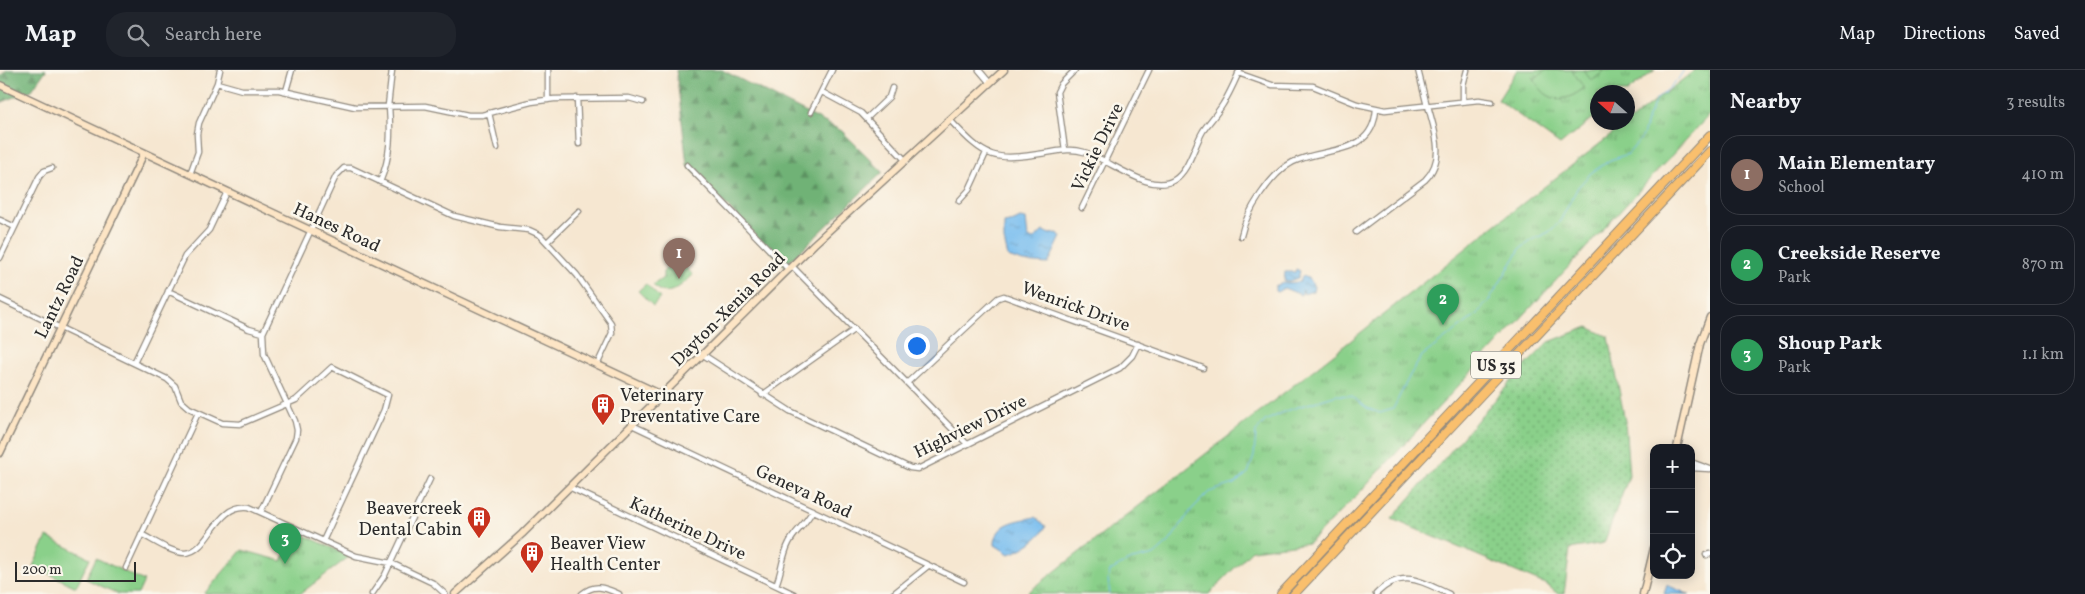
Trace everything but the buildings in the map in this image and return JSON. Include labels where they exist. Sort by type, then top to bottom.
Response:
[{"type":"highway","name":"US 35","points":[[1281,594],[1710,135]]},
{"type":"highway","name":"US 35","points":[[1294,594],[1710,151]]},
{"type":"street","points":[[190,174],[198,152],[197,134],[199,123],[217,84],[220,70]]},
{"type":"street","points":[[286,91],[292,70]]},
{"type":"street","points":[[380,182],[387,163],[391,143],[389,106],[392,70]]},
{"type":"street","points":[[548,70],[548,100]]},
{"type":"street","points":[[811,112],[832,70]]},
{"type":"street","points":[[979,70],[990,84]]},
{"type":"street","name":"Dayton-Xenia Road","points":[[455,594],[522,534],[790,268],[1004,70]]},
{"type":"street","points":[[1065,150],[1057,92],[1061,84],[1075,70]]},
{"type":"street","name":"Vickie Drive","points":[[1082,208],[1149,70]]},
{"type":"street","points":[[1356,232],[1425,180],[1437,161],[1438,146],[1418,70]]},
{"type":"street","points":[[1463,102],[1463,85],[1467,70]]},
{"type":"street","points":[[950,120],[975,145],[986,153],[999,157],[1013,158],[1065,150],[1084,152],[1155,184],[1166,184],[1174,180],[1183,171],[1203,131],[1223,104],[1239,72],[1272,85],[1314,86],[1356,104],[1376,109],[1398,110],[1484,100],[1492,102]]},
{"type":"street","points":[[217,84],[242,90],[276,89],[355,107],[425,106],[468,115],[490,113],[548,100],[629,98],[643,102]]},
{"type":"street","name":"Hanes Road","points":[[0,85],[662,395]]},
{"type":"street","points":[[867,118],[889,97],[892,88]]},
{"type":"street","points":[[822,92],[854,108],[867,118],[906,161]]},
{"type":"street","points":[[577,98],[579,144]]},
{"type":"street","points":[[1241,236],[1254,206],[1275,174],[1300,160],[1347,147],[1362,140],[1373,128],[1376,109]]},
{"type":"street","points":[[490,113],[497,148]]},
{"type":"street","name":"Lantz Road","points":[[0,454],[144,153]]},
{"type":"street","points":[[959,201],[969,190],[986,153]]},
{"type":"street","points":[[687,165],[790,268],[855,329],[967,444]]},
{"type":"street","points":[[0,258],[39,177],[44,171],[52,168]]},
{"type":"street","points":[[261,512],[296,436],[296,424],[264,354],[263,333],[339,171],[349,168],[454,216],[500,228],[529,230],[538,234],[577,275],[611,323],[612,333],[597,364]]},
{"type":"street","points":[[134,363],[187,253],[209,230],[227,192]]},
{"type":"street","points":[[547,242],[579,210]]},
{"type":"street","points":[[0,220],[15,227]]},
{"type":"street","points":[[168,291],[249,329],[263,333]]},
{"type":"street","name":"Wenrick Drive","points":[[908,382],[998,298],[1004,296],[1203,368]]},
{"type":"street","points":[[0,299],[168,380],[174,386],[184,404],[198,413],[225,424],[240,424],[296,400],[332,367],[388,395],[385,408],[323,541]]},
{"type":"street","points":[[1678,444],[1700,344],[1710,317]]},
{"type":"street","points":[[762,395],[855,329]]},
{"type":"street","name":"Highview Drive","points":[[702,354],[762,395],[790,411],[910,468],[925,468],[967,444],[1120,368],[1132,356],[1138,344]]},
{"type":"street","points":[[126,568],[198,413]]},
{"type":"street","name":"Geneva Road","points":[[632,424],[964,582]]},
{"type":"street","points":[[1695,463],[1710,469]]},
{"type":"street","points":[[1695,468],[1710,469]]},
{"type":"street","points":[[372,594],[382,580],[430,479]]},
{"type":"street","name":"Katherine Drive","points":[[570,487],[794,594]]},
{"type":"street","points":[[141,534],[176,551],[188,552],[197,548],[230,510],[246,507],[357,556],[390,563],[433,583],[445,594]]},
{"type":"street","points":[[776,585],[788,544],[794,534],[805,524],[813,510]]},
{"type":"street","points":[[1643,594],[1650,565]]},
{"type":"street","points":[[893,594],[928,566]]},
{"type":"street","points":[[1376,594],[1391,582],[1410,578],[1449,594]]},
{"type":"street","points":[[582,594],[598,587],[619,594]]},
{"type":"green space","points":[[7,70],[46,70],[32,90],[0,103],[0,76]]},
{"type":"green space","points":[[676,70],[722,70],[842,131],[883,172],[785,266],[687,165]]},
{"type":"green space","points":[[1517,70],[1655,70],[1635,86],[1590,85],[1590,121],[1560,145],[1498,100]]},
{"type":"green space","points":[[1546,70],[1572,70],[1584,88],[1563,99],[1550,97],[1544,93],[1534,79]]},
{"type":"green space","points":[[1583,70],[1605,70],[1592,81]]},
{"type":"green space","points":[[1695,70],[1710,70],[1710,114],[1363,489],[1309,543],[1252,550],[1209,594],[1026,594],[1618,130],[1635,130],[1635,116]]},
{"type":"green space","points":[[677,258],[693,275],[674,290],[663,292],[658,290],[653,285],[663,278],[663,272]]},
{"type":"green space","points":[[646,284],[660,298],[653,306],[638,291]]},
{"type":"green space","points":[[1588,327],[1609,337],[1625,421],[1629,476],[1604,543],[1570,549],[1564,594],[1558,594],[1547,585],[1392,519],[1519,372],[1549,342]]},
{"type":"green space","points":[[295,531],[350,556],[300,594],[204,594],[242,550],[282,561]]},
{"type":"green space","points":[[47,537],[90,558],[76,587],[33,566]]},
{"type":"green space","points":[[96,558],[144,581],[138,594],[118,594],[86,579]]},
{"type":"water","points":[[1020,218],[1026,219],[1028,238],[1034,239],[1043,231],[1050,234],[1058,233],[1061,237],[1048,264],[1023,262],[1008,257],[1004,240],[1004,223]]},
{"type":"water","points":[[1296,269],[1300,271],[1298,278],[1284,281],[1285,272],[1295,272]]},
{"type":"water","points":[[1302,276],[1310,279],[1314,287],[1313,291],[1304,294],[1303,290],[1301,295],[1284,288],[1277,292],[1275,291],[1275,286],[1282,283],[1300,282]]},
{"type":"water","points":[[1035,517],[1046,526],[1040,535],[1030,543],[1009,554],[995,545],[996,537],[1003,527]]},
{"type":"water","points":[[1667,585],[1688,594],[1664,594]]},
{"type":"waterway","points":[[1110,594],[1108,579],[1110,571],[1128,561],[1154,555],[1169,542],[1192,509],[1209,492],[1234,484],[1248,473],[1254,456],[1256,432],[1265,421],[1288,410],[1337,395],[1351,396],[1367,408],[1380,413],[1393,409],[1422,356],[1475,316],[1490,299],[1520,249],[1534,239],[1549,232],[1560,221],[1578,187],[1591,173],[1610,160],[1628,154],[1643,136],[1648,117],[1656,100],[1677,81],[1684,70]]},
{"type":"place","name":"Main Elementary","points":[[679,279]]},
{"type":"place","name":"Creekside Reserve","points":[[1443,325]]},
{"type":"place","name":"Veterinary Preventative Care","points":[[603,426]]},
{"type":"place","name":"Beavercreek Dental Cabin","points":[[479,539]]},
{"type":"place","name":"Shoup Park","points":[[285,564]]},
{"type":"place","name":"Beaver View Health Center","points":[[532,574]]}]
